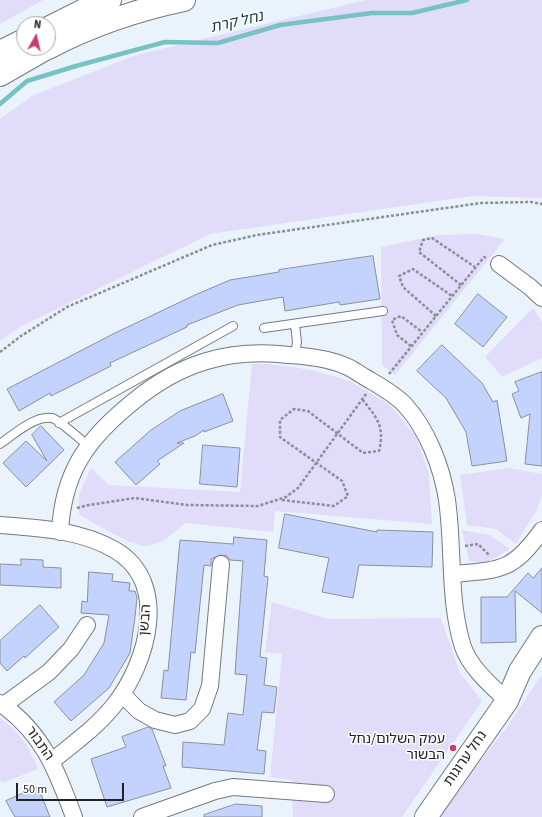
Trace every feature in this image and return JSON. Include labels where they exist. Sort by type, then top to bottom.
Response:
[{"type":"main road","points":[[56,24],[88,8],[110,0]]},
{"type":"main road","points":[[56,44],[113,19],[184,0]]},
{"type":"main road","points":[[0,52],[16,44]]},
{"type":"main road","points":[[0,75],[34,56]]},
{"type":"main road","name":"נחל ערוגות","points":[[426,817],[507,701],[520,671],[542,637]]},
{"type":"main road","name":"נחל ערוגות","points":[[507,701],[529,681],[542,663]]},
{"type":"street","points":[[498,264],[530,287],[542,298]]},
{"type":"street","points":[[60,532],[61,513],[67,488],[81,455],[117,414],[150,388],[183,369],[221,357],[264,352],[295,355],[343,365],[376,384],[404,404],[422,429],[438,463],[447,499],[457,621],[464,648],[476,669],[507,701]]},
{"type":"street","name":"הבשן","points":[[0,525],[60,532],[86,538],[116,550],[133,566],[145,585],[150,609],[148,634],[129,684],[95,725],[52,761]]},
{"type":"street","points":[[453,574],[494,571],[513,563],[529,548],[542,530]]},
{"type":"street","points":[[122,694],[139,711],[155,720],[175,725],[190,721],[202,709],[210,686],[221,564]]},
{"type":"street","points":[[2,704],[49,672],[71,649],[87,625]]},
{"type":"street","name":"התבור","points":[[2,704],[28,726],[40,740],[52,761],[74,817]]},
{"type":"street","points":[[142,817],[215,791],[233,787],[326,794]]},
{"type":"lane","points":[[264,328],[383,311]]},
{"type":"lane","points":[[295,324],[297,342],[295,355]]},
{"type":"lane","points":[[59,423],[233,326]]},
{"type":"lane","points":[[0,444],[22,427],[42,418],[53,418],[89,446]]},
{"type":"path","points":[[0,352],[21,336],[67,307],[212,245],[257,235],[481,203],[531,202],[542,204]]},
{"type":"path","points":[[461,285],[419,252],[423,240],[432,238],[475,268]]},
{"type":"path","points":[[61,513],[89,505],[135,498],[187,505],[216,507],[258,506],[286,497],[298,488],[362,399],[411,346],[484,257],[498,264]]},
{"type":"path","points":[[436,316],[403,287],[399,276],[413,269],[452,296]]},
{"type":"path","points":[[411,346],[396,334],[392,320],[401,316],[422,333]]},
{"type":"path","points":[[280,500],[334,506],[348,496],[342,481],[280,437],[280,420],[294,409],[308,411],[363,453],[379,451],[382,438],[379,420],[362,399]]},
{"type":"path","points":[[451,549],[478,544],[502,567]]},
{"type":"shaded area","points":[[0,0],[43,0],[0,24]]},
{"type":"shaded area","points":[[366,0],[542,0],[542,198],[472,196],[210,234],[20,327],[0,341],[0,119],[34,95],[136,55]]},
{"type":"shaded area","points":[[478,234],[505,239],[395,375],[382,365],[381,247],[438,235]]},
{"type":"shaded area","points":[[533,308],[542,322],[542,358],[502,377],[485,357]]},
{"type":"shaded area","points":[[252,364],[269,364],[312,370],[350,381],[390,405],[416,436],[429,474],[432,524],[275,511],[273,532],[185,523],[162,541],[146,546],[139,545],[122,538],[79,514],[79,494],[91,468],[109,485],[240,492]]},
{"type":"shaded area","points":[[509,468],[542,474],[542,497],[536,511],[516,544],[496,529],[467,525],[460,475]]},
{"type":"shaded area","points":[[462,530],[490,535],[510,549],[486,563],[469,561]]},
{"type":"shaded area","points":[[272,602],[328,619],[441,618],[460,673],[482,701],[402,817],[293,817],[292,780],[270,777],[282,654],[265,652]]},
{"type":"shaded area","points":[[542,674],[542,817],[436,817],[507,727]]},
{"type":"shaded area","points":[[0,718],[13,728],[23,740],[38,769],[2,783],[0,779]]},
{"type":"building","points":[[373,256],[380,299],[340,305],[339,302],[285,311],[283,297],[238,305],[187,325],[187,327],[110,363],[111,366],[51,396],[50,393],[19,411],[7,389],[113,334],[230,280],[279,272],[279,270]]},
{"type":"building","points":[[478,294],[507,317],[483,347],[455,324]]},
{"type":"building","points":[[442,345],[482,383],[493,402],[497,400],[507,461],[472,466],[466,432],[446,398],[417,371]]},
{"type":"building","points":[[542,372],[542,466],[525,464],[530,414],[521,418],[512,394],[519,391],[515,382]]},
{"type":"building","points":[[223,394],[233,421],[204,432],[204,430],[195,436],[177,443],[184,443],[157,461],[160,464],[136,485],[115,462],[151,430],[180,411]]},
{"type":"building","points":[[41,426],[64,450],[26,487],[3,463],[26,441],[47,461],[32,435]]},
{"type":"building","points":[[203,445],[240,448],[237,487],[200,484]]},
{"type":"building","points":[[285,514],[377,532],[377,530],[433,532],[432,567],[359,565],[353,598],[322,592],[329,558],[279,548]]},
{"type":"building","points":[[234,537],[267,540],[264,576],[268,577],[260,657],[267,658],[264,685],[277,687],[274,713],[262,712],[257,750],[266,751],[264,774],[182,767],[183,742],[224,745],[228,713],[243,715],[247,675],[235,674],[243,561],[230,560],[227,556],[221,555],[211,559],[211,566],[204,565],[195,653],[191,652],[186,700],[161,698],[164,670],[168,671],[180,540],[233,544]]},
{"type":"building","points":[[21,559],[43,560],[43,567],[61,568],[61,588],[0,585],[0,564],[21,565]]},
{"type":"building","points":[[542,568],[542,613],[515,591],[516,642],[481,643],[481,597],[507,597],[528,573],[533,578]]},
{"type":"building","points":[[89,572],[113,574],[112,581],[130,583],[129,591],[135,591],[137,597],[135,617],[130,653],[109,688],[71,721],[54,702],[84,675],[104,643],[109,615],[81,613],[82,601],[87,602]]},
{"type":"building","points":[[40,605],[59,627],[25,658],[24,656],[7,671],[0,663],[0,641]]},
{"type":"building","points":[[149,727],[152,729],[166,766],[163,766],[171,788],[107,807],[91,759],[126,747],[122,737]]},
{"type":"building","points":[[38,787],[50,817],[15,817],[6,801]]},
{"type":"building","points":[[236,804],[262,806],[262,817],[204,817],[204,815]]},
{"type":"waterway","name":"נחל קרת","points":[[0,104],[27,81],[165,42],[218,43],[280,25],[372,13],[412,13],[467,0]]},
{"type":"place","name":"עמק השלום/נחל הבשור","points":[[453,748]]}]
